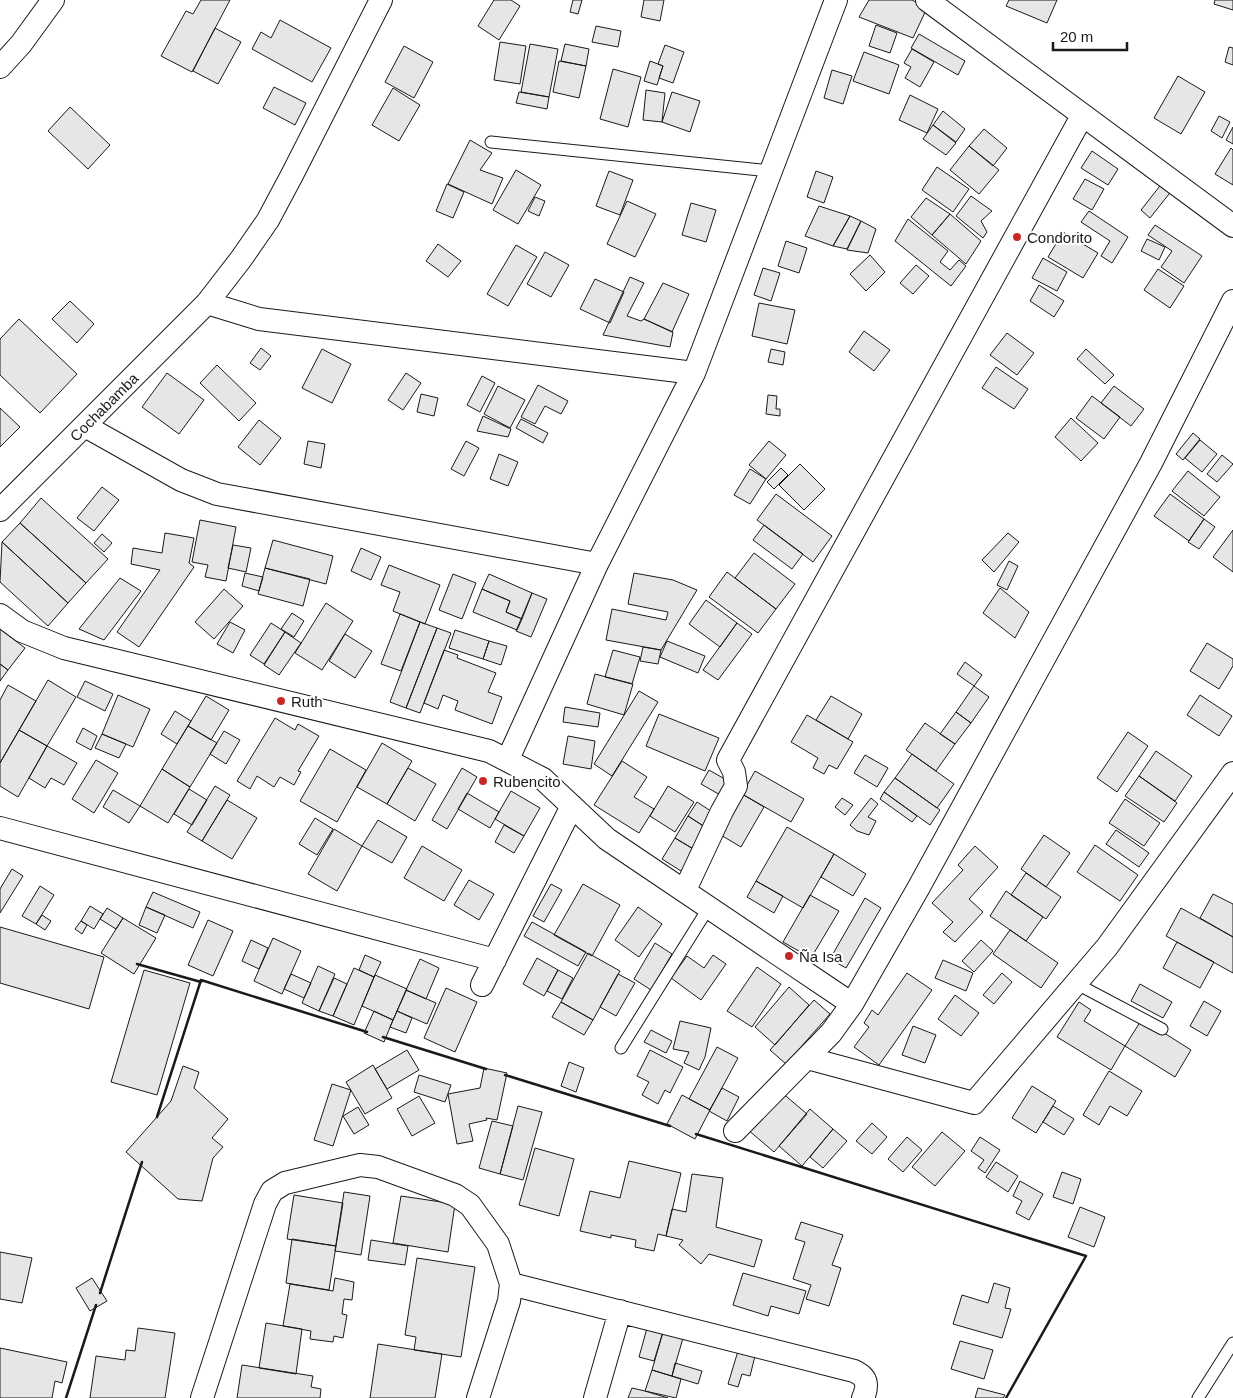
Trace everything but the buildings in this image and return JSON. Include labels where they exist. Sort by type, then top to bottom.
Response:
[{"type":"street","points":[[0,67],[21,44],[53,0]]},
{"type":"street","name":"Cochabamba","points":[[0,510],[207,302],[268,220],[381,0]]},
{"type":"street","points":[[508,759],[597,564],[694,372],[836,0]]},
{"type":"street","points":[[927,0],[1233,226]]},
{"type":"street","points":[[685,890],[722,811],[736,786],[734,772],[728,760],[1082,116]]},
{"type":"street","points":[[735,1131],[831,1033],[852,1004],[919,887],[1150,463],[1233,301]]},
{"type":"street","points":[[207,302],[240,315],[258,319],[694,372]]},
{"type":"street","points":[[85,426],[181,480],[217,494],[597,564]]},
{"type":"street","points":[[0,615],[22,631],[64,648],[489,751],[508,759],[543,779],[607,839],[852,1004]]},
{"type":"street","points":[[807,1058],[974,1103],[1107,947],[1233,773]]},
{"type":"street","points":[[482,986],[572,806]]},
{"type":"street","points":[[0,828],[495,960]]},
{"type":"street","points":[[202,1398],[265,1204],[272,1191],[285,1183],[360,1165],[378,1167],[455,1196],[470,1205],[498,1244],[511,1284],[509,1301],[478,1398]]},
{"type":"street","points":[[511,1284],[854,1370],[864,1376],[866,1380],[863,1398]]},
{"type":"street","points":[[595,1398],[620,1311]]},
{"type":"lane","points":[[490,142],[770,171]]},
{"type":"lane","points":[[621,1048],[710,907]]},
{"type":"lane","points":[[1077,984],[1162,1029]]},
{"type":"lane","points":[[1198,1398],[1233,1343]]},
{"type":"wall","points":[[137,964],[201,982]]},
{"type":"wall","points":[[157,1117],[201,980],[367,1032]]},
{"type":"wall","points":[[383,1037],[486,1069]]},
{"type":"wall","points":[[505,1075],[670,1126]]},
{"type":"wall","points":[[696,1134],[1086,1256],[1006,1398]]},
{"type":"wall","points":[[100,1293],[142,1162]]},
{"type":"wall","points":[[66,1398],[96,1305]]},
{"type":"place","name":"Condorito","points":[[1017,237]]},
{"type":"place","name":"Ruth","points":[[281,701]]},
{"type":"place","name":"Rubencito","points":[[483,781]]},
{"type":"place","name":"Ña Isa","points":[[789,956]]}]
